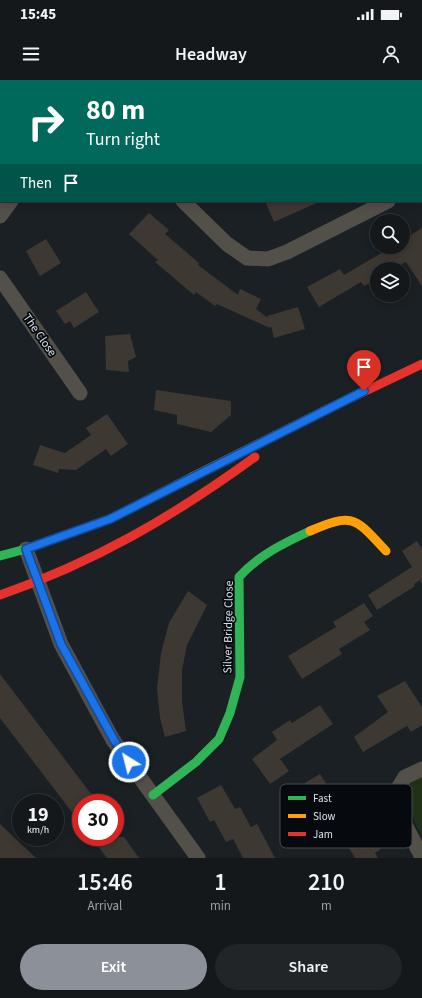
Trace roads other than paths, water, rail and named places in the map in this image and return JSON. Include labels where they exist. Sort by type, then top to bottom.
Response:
[{"type":"main road","points":[[0,556],[26,549],[110,519],[301,422],[422,364]]},
{"type":"main road","points":[[0,595],[37,583],[120,545],[200,497],[301,422]]},
{"type":"main road","name":"Silver Bridge Close","points":[[153,795],[196,762],[219,739],[230,713],[240,677],[241,643],[239,577],[250,565],[278,546],[329,523],[344,519],[360,524],[386,551]]},
{"type":"street","points":[[0,216],[10,202]]},
{"type":"street","points":[[184,202],[227,244],[246,258],[268,259],[287,252],[386,202]]},
{"type":"street","name":"The Close","points":[[0,278],[80,393]]},
{"type":"street","points":[[26,549],[37,583],[61,644],[92,703],[114,740],[198,858]]},
{"type":"street","points":[[400,784],[405,776],[422,769]]},
{"type":"street","points":[[412,838],[422,857]]}]
